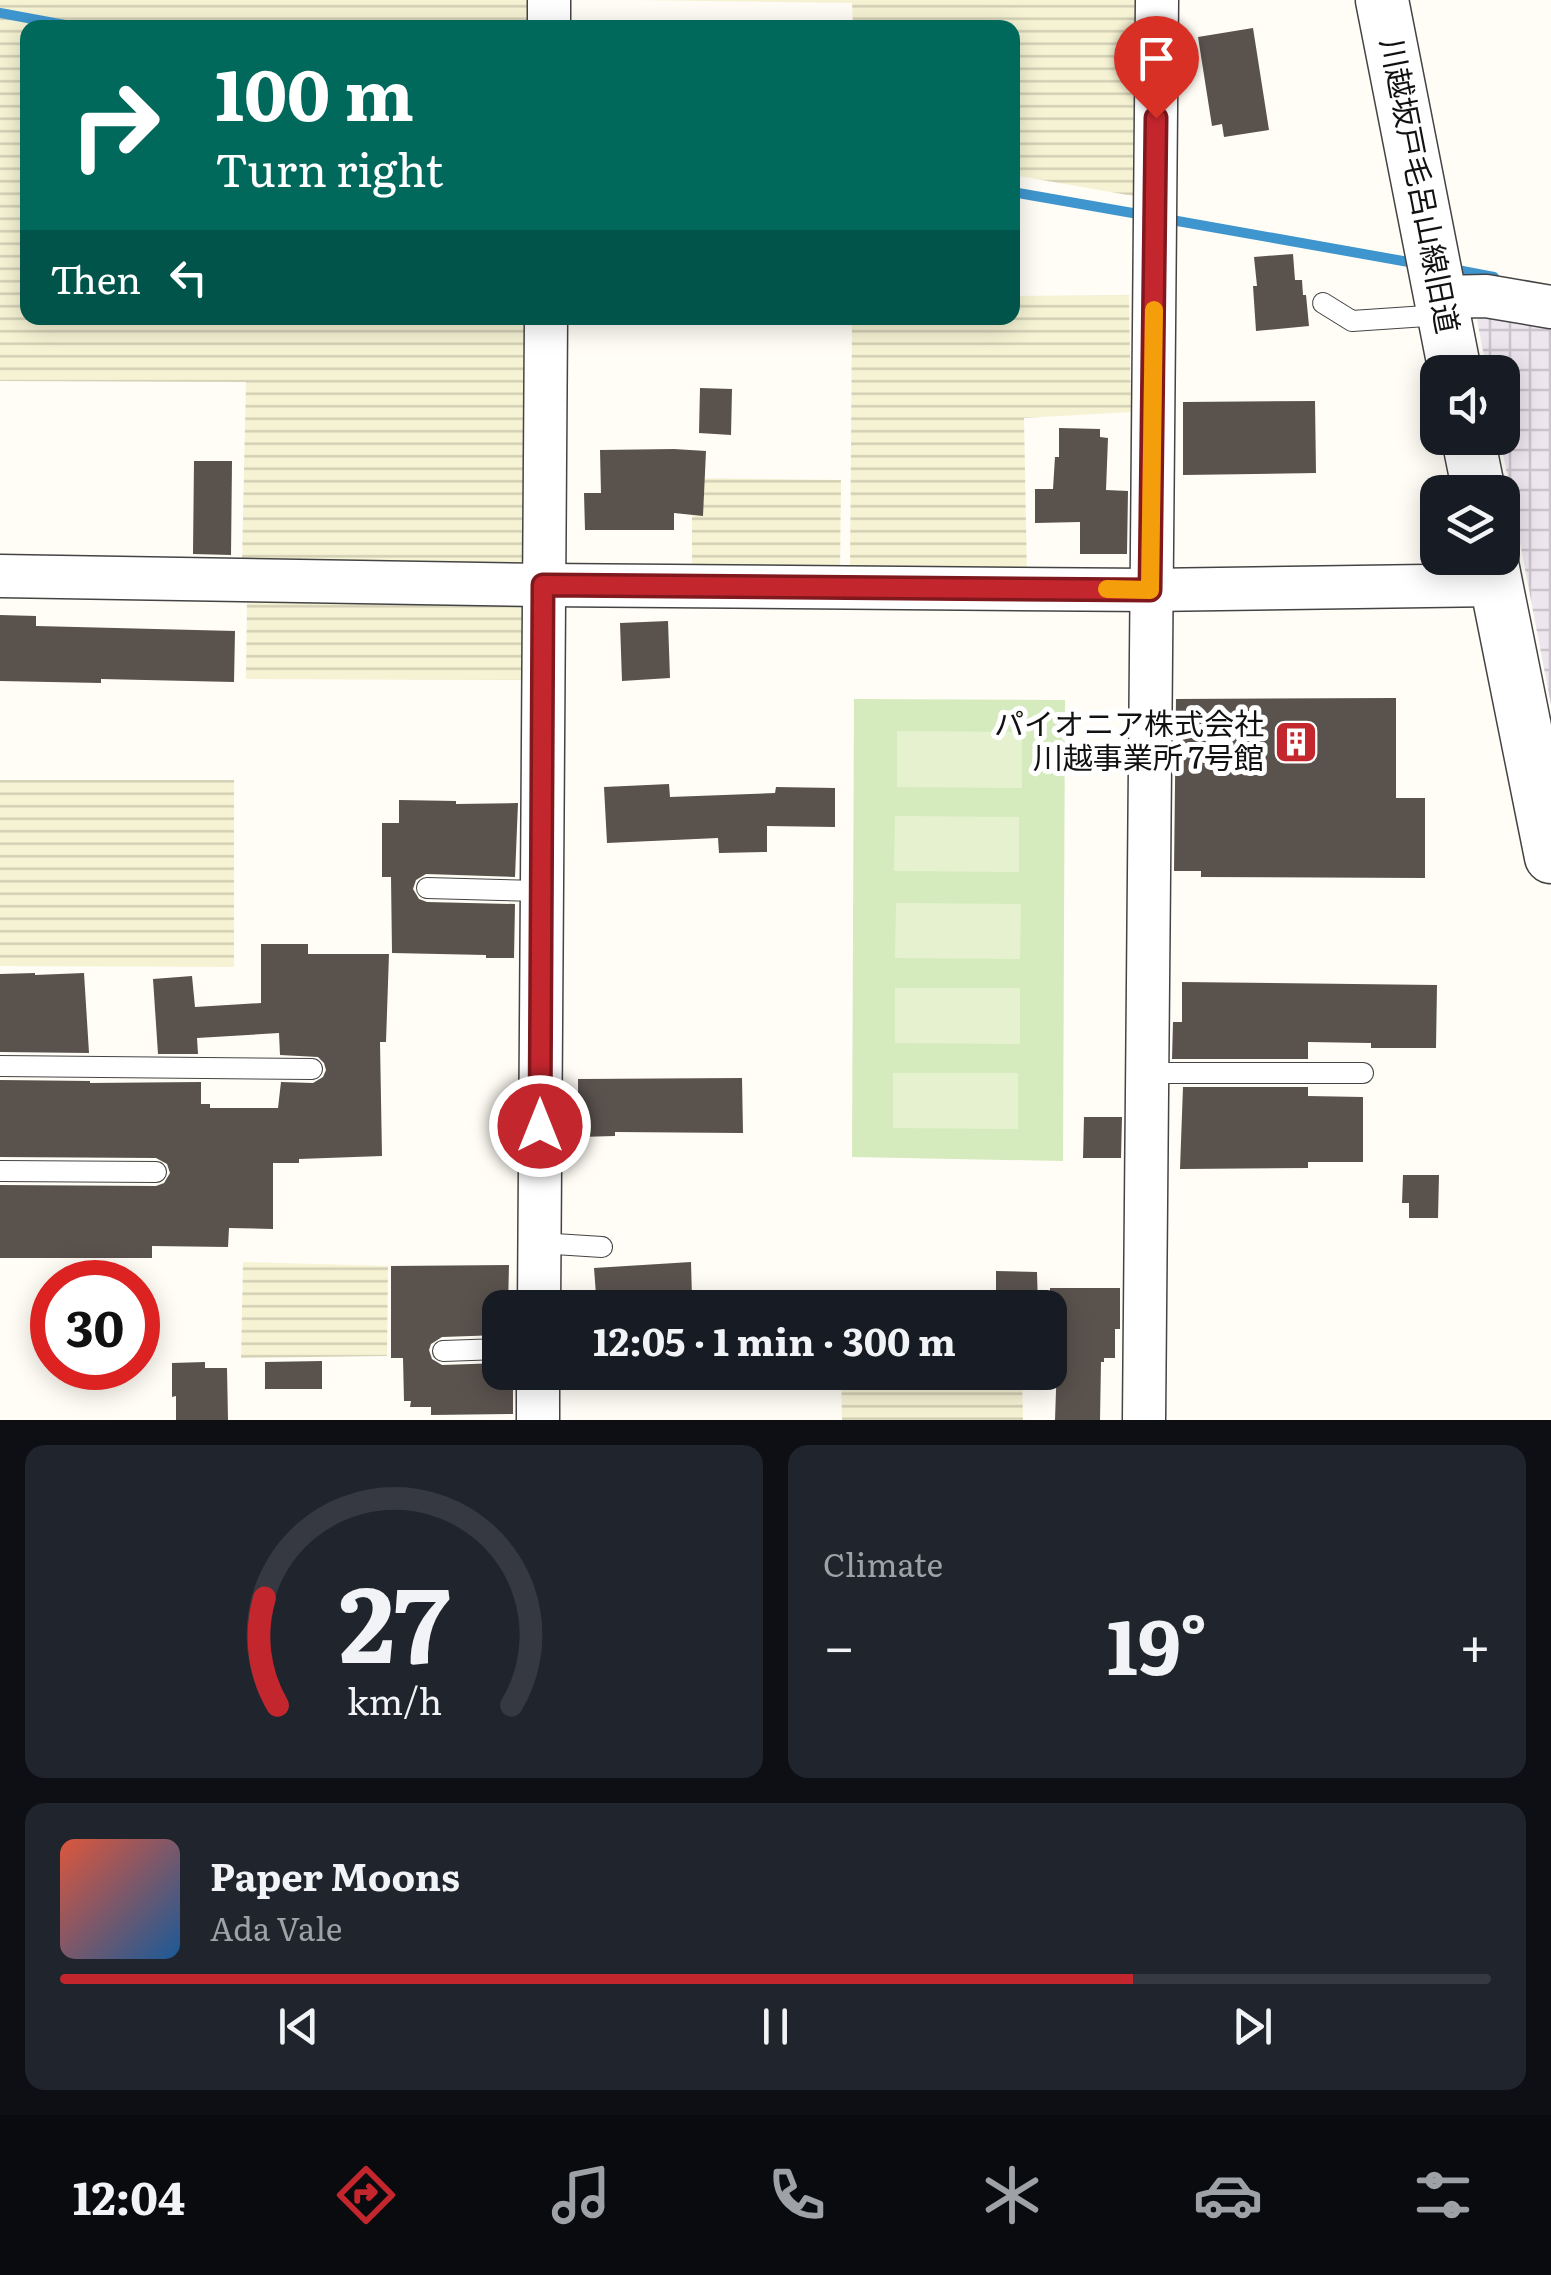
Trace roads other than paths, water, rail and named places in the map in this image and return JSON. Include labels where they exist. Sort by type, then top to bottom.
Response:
[{"type":"street","points":[[1144,1420],[1157,0]]},
{"type":"street","name":"川越坂戸毛呂山線旧道","points":[[1382,0],[1453,355]]},
{"type":"street","points":[[1439,286],[1551,307]]},
{"type":"street","points":[[539,1290],[546,325]]},
{"type":"street","points":[[0,576],[1150,590],[1422,575]]},
{"type":"street","points":[[1495,575],[1551,856]]},
{"type":"street","points":[[538,1390],[538,1420]]},
{"type":"lane","points":[[1323,303],[1352,321],[1439,286]]},
{"type":"lane","points":[[427,888],[542,891]]},
{"type":"lane","points":[[0,1066],[312,1069]]},
{"type":"lane","points":[[1147,1072],[1364,1073]]},
{"type":"lane","points":[[0,1171],[156,1172]]},
{"type":"lane","points":[[539,1243],[602,1247]]},
{"type":"lane","points":[[443,1350],[482,1349]]},
{"type":"waterway","points":[[0,13],[38,20]]},
{"type":"waterway","points":[[1020,193],[1144,215]]},
{"type":"waterway","points":[[1166,219],[1420,264]]},
{"type":"waterway","points":[[1452,269],[1494,277]]},
{"type":"place","name":"パイオニア株式会社 川越事業所 7号館","points":[[1296,742]]}]
